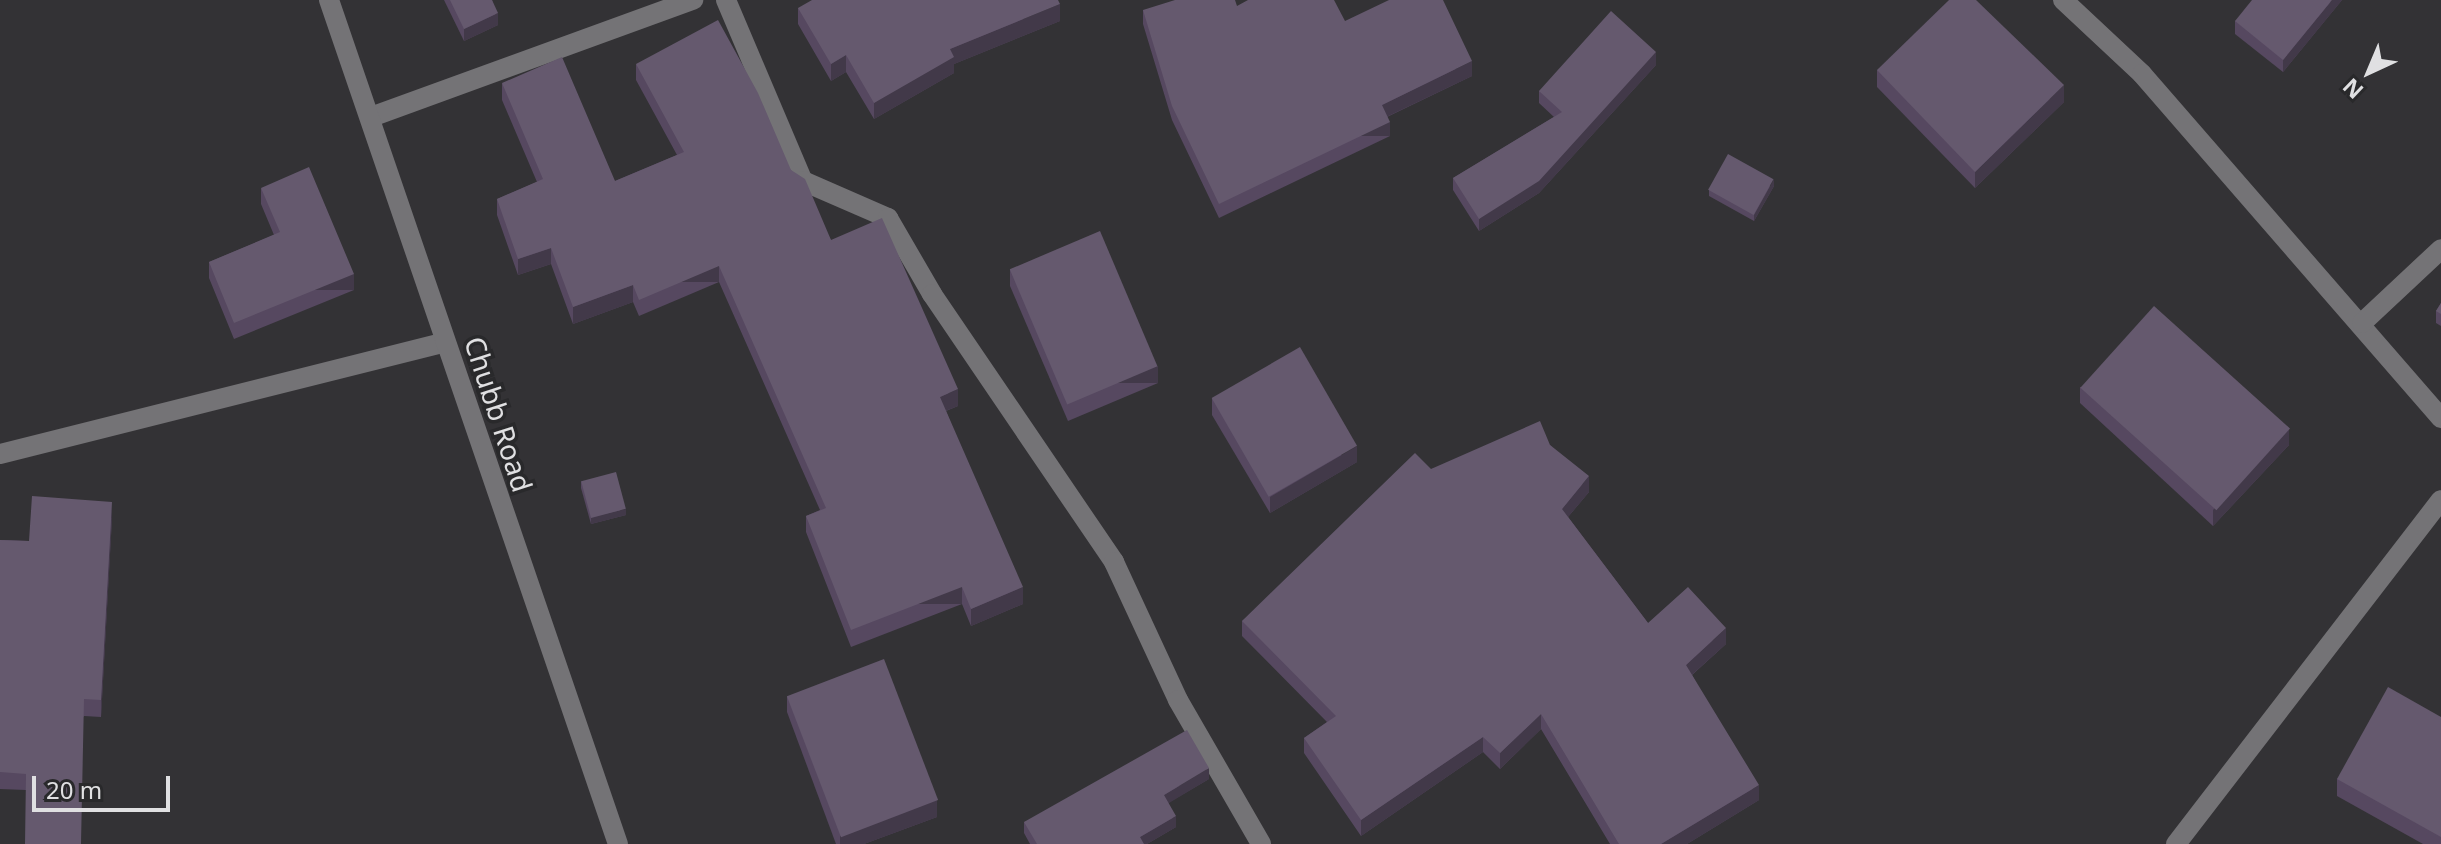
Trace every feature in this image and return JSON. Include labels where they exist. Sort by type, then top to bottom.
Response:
[{"type":"street","name":"Chubb Road","points":[[329,0],[618,844]]},
{"type":"street","points":[[371,117],[693,0]]},
{"type":"street","points":[[726,0],[803,181],[888,218],[932,294],[1114,562],[1178,700],[1261,844]]},
{"type":"street","points":[[2063,0],[2142,74],[2362,323],[2441,418]]},
{"type":"street","points":[[2362,323],[2441,249]]},
{"type":"street","points":[[0,454],[445,342]]},
{"type":"street","points":[[2176,844],[2441,500]]},
{"type":"building","points":[[450,0],[492,0],[498,13],[464,29]]},
{"type":"building","points":[[812,0],[1058,0],[1060,4],[950,49],[954,57],[874,103],[846,55],[831,64],[798,8]]},
{"type":"building","points":[[1175,0],[1235,0],[1237,6],[1248,0],[1334,0],[1345,21],[1389,0],[1443,0],[1472,61],[1382,105],[1390,122],[1219,204],[1172,106],[1143,10]]},
{"type":"building","points":[[1949,0],[1976,0],[2064,85],[1975,172],[1877,70]]},
{"type":"building","points":[[2252,0],[2332,0],[2283,60],[2235,21]]},
{"type":"building","points":[[1611,11],[1656,52],[1539,181],[1479,219],[1453,178],[1562,112],[1539,91]]},
{"type":"building","points":[[718,20],[758,93],[791,170],[805,179],[831,240],[882,218],[958,389],[940,397],[1023,587],[971,609],[962,587],[851,630],[806,516],[826,508],[719,266],[639,300],[633,285],[573,307],[551,248],[518,259],[497,199],[543,179],[502,83],[562,57],[615,181],[684,152],[636,64]]},
{"type":"building","points":[[1728,154],[1773,179],[1754,215],[1708,190]]},
{"type":"building","points":[[309,167],[354,274],[234,323],[209,262],[280,232],[261,188]]},
{"type":"building","points":[[1100,231],[1157,366],[1067,405],[1010,269]]},
{"type":"building","points":[[2154,306],[2290,428],[2216,510],[2080,388]]},
{"type":"building","points":[[1300,347],[1357,446],[1269,497],[1212,398]]},
{"type":"building","points":[[1540,421],[1550,445],[1589,476],[1562,509],[1648,623],[1688,587],[1726,628],[1686,665],[1759,785],[1661,844],[1619,844],[1541,714],[1500,753],[1483,737],[1361,820],[1304,738],[1336,716],[1242,621],[1415,453],[1431,469]]},
{"type":"building","points":[[616,472],[626,509],[591,518],[581,481]]},
{"type":"building","points":[[32,496],[112,502],[101,700],[84,699],[81,844],[25,844],[26,774],[0,772],[0,540],[29,541]]},
{"type":"building","points":[[884,659],[938,800],[841,837],[787,696]]},
{"type":"building","points":[[2388,687],[2441,717],[2441,837],[2337,779]]},
{"type":"building","points":[[1187,730],[1209,768],[1164,795],[1176,816],[1140,837],[1144,844],[1037,844],[1024,822]]}]
